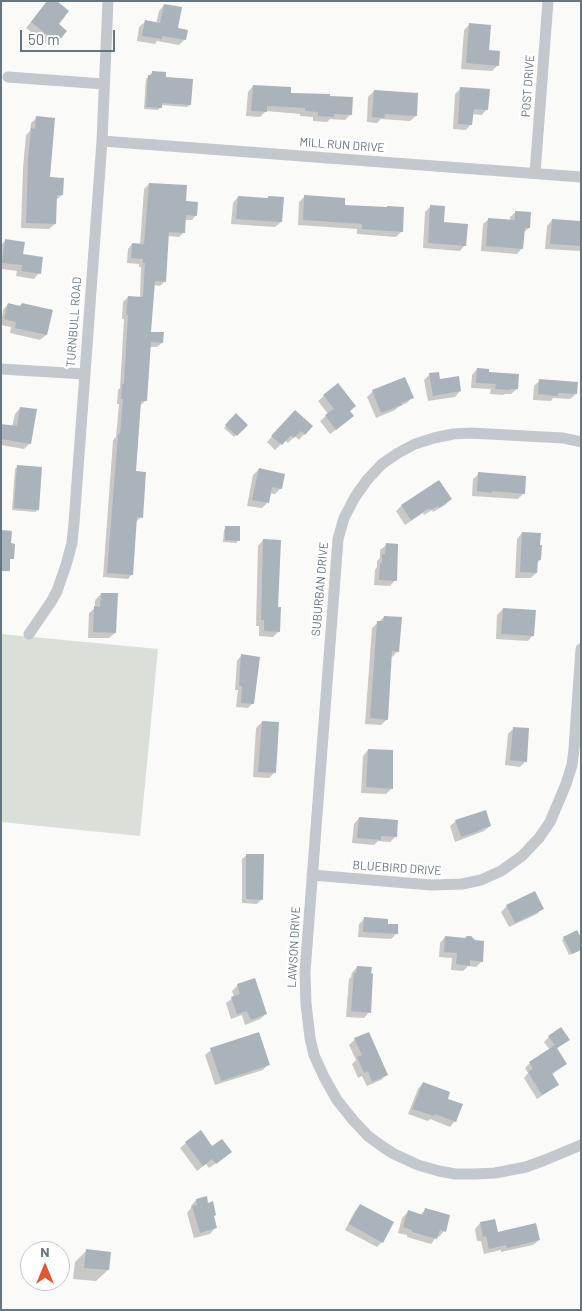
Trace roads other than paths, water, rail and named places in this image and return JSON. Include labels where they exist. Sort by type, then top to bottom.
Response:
[{"type":"street","name":"TURNBULL ROAD","points":[[29,634],[51,602],[66,565],[72,543],[102,141],[108,1]]},
{"type":"street","name":"POST DRIVE","points":[[535,173],[548,1]]},
{"type":"street","points":[[8,77],[104,84]]},
{"type":"street","name":"MILL RUN DRIVE","points":[[102,141],[581,177]]},
{"type":"street","points":[[1,369],[84,374]]},
{"type":"street","name":"SUBURBAN DRIVE","points":[[312,875],[338,539],[344,518],[354,497],[382,464],[398,452],[434,438],[471,433],[564,438],[581,442]]},
{"type":"street","name":"BLUEBIRD DRIVE","points":[[312,875],[431,885],[462,884],[481,880],[501,871],[522,856],[539,838],[550,822],[572,765],[581,649]]},
{"type":"street","name":"LAWSON DRIVE","points":[[312,875],[305,972],[310,1038],[314,1055],[328,1085],[337,1100],[368,1136],[394,1154],[418,1165],[439,1172],[455,1174],[485,1174],[514,1170],[581,1145]]}]
